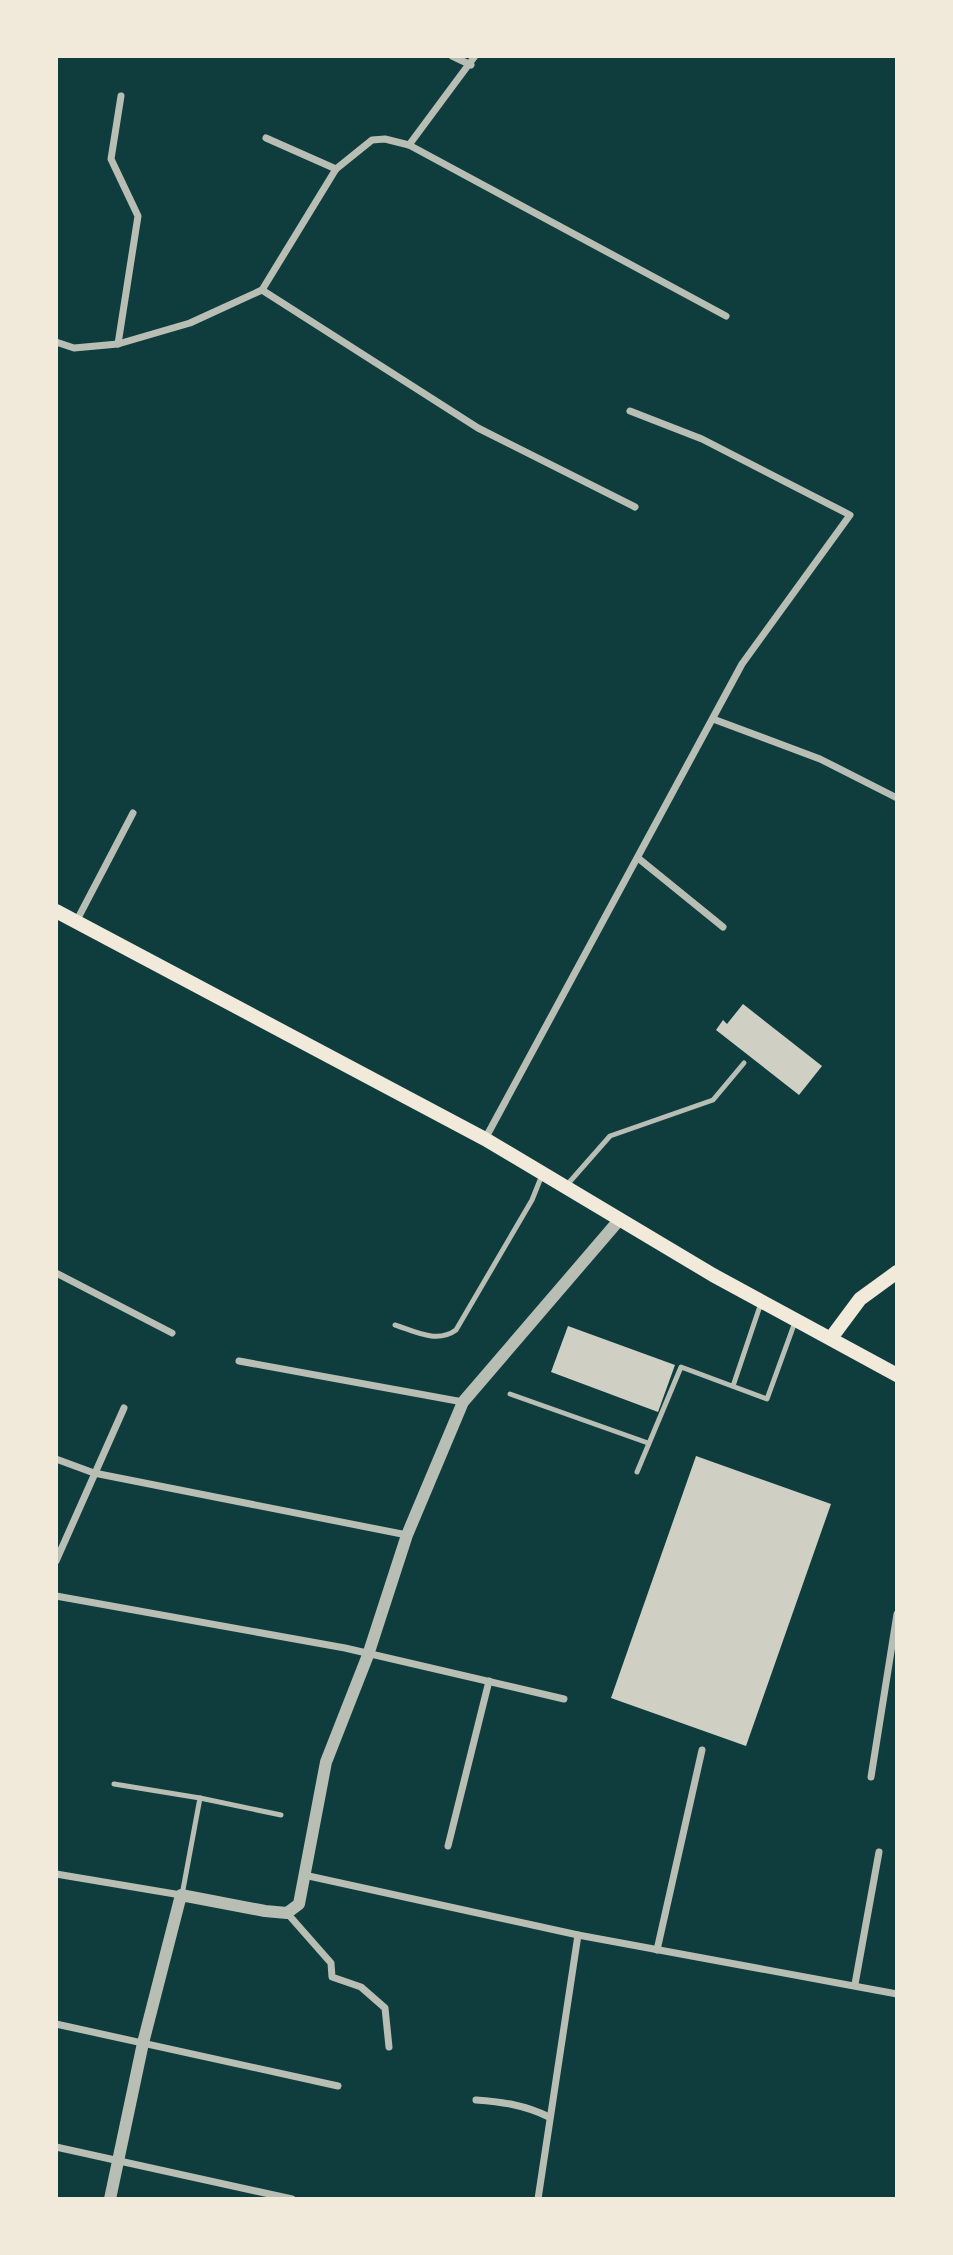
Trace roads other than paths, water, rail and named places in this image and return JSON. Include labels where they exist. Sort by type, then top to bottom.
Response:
[{"type":"main road","points":[[56,911],[485,1139],[762,1301],[897,1375]]},
{"type":"main road","points":[[831,1338],[860,1298],[897,1272]]},
{"type":"street","points":[[452,56],[471,65]]},
{"type":"street","points":[[409,145],[471,65],[475,56]]},
{"type":"street","points":[[118,344],[138,216],[111,159],[121,96]]},
{"type":"street","points":[[266,138],[336,169]]},
{"type":"street","points":[[56,342],[74,348],[118,344],[190,323],[262,290],[336,169],[372,140],[385,139],[409,145],[726,316]]},
{"type":"street","points":[[262,290],[478,428],[635,507]]},
{"type":"street","points":[[485,1139],[742,664],[850,515],[702,439],[630,411]]},
{"type":"street","points":[[713,719],[820,759],[897,798]]},
{"type":"street","points":[[77,920],[133,813]]},
{"type":"street","points":[[638,858],[723,927]]},
{"type":"street","points":[[287,1913],[299,1904],[326,1762],[368,1655],[407,1535],[463,1402],[620,1219]]},
{"type":"street","points":[[56,1273],[172,1333]]},
{"type":"street","points":[[239,1361],[463,1402]]},
{"type":"street","points":[[56,1561],[124,1408]]},
{"type":"street","points":[[56,1459],[94,1473],[407,1535]]},
{"type":"street","points":[[56,1596],[345,1648],[564,1699]]},
{"type":"street","points":[[871,1777],[897,1614]]},
{"type":"street","points":[[447,1846],[489,1681]]},
{"type":"street","points":[[657,1951],[702,1750]]},
{"type":"street","points":[[855,1984],[879,1852]]},
{"type":"street","points":[[56,1874],[287,1913],[331,1963],[332,1977],[361,1987],[385,2008],[388,2047]]},
{"type":"street","points":[[304,1875],[657,1951],[855,1984],[897,1994]]},
{"type":"street","points":[[110,2199],[143,2043],[181,1895]]},
{"type":"street","points":[[538,2199],[549,2117],[569,2010],[578,1935]]},
{"type":"street","points":[[56,2024],[338,2086]]},
{"type":"street","points":[[476,2100],[520,2105],[549,2117]]},
{"type":"street","points":[[56,2147],[292,2199]]},
{"type":"lane","points":[[566,1186],[610,1136],[713,1100],[744,1063]]},
{"type":"lane","points":[[395,1325],[441,1337],[456,1330],[532,1200],[542,1174]]},
{"type":"lane","points":[[733,1387],[762,1301]]},
{"type":"lane","points":[[637,1472],[681,1367],[767,1399],[796,1319]]},
{"type":"lane","points":[[510,1394],[648,1443]]},
{"type":"lane","points":[[114,1784],[281,1815]]},
{"type":"lane","points":[[181,1895],[200,1798]]}]
